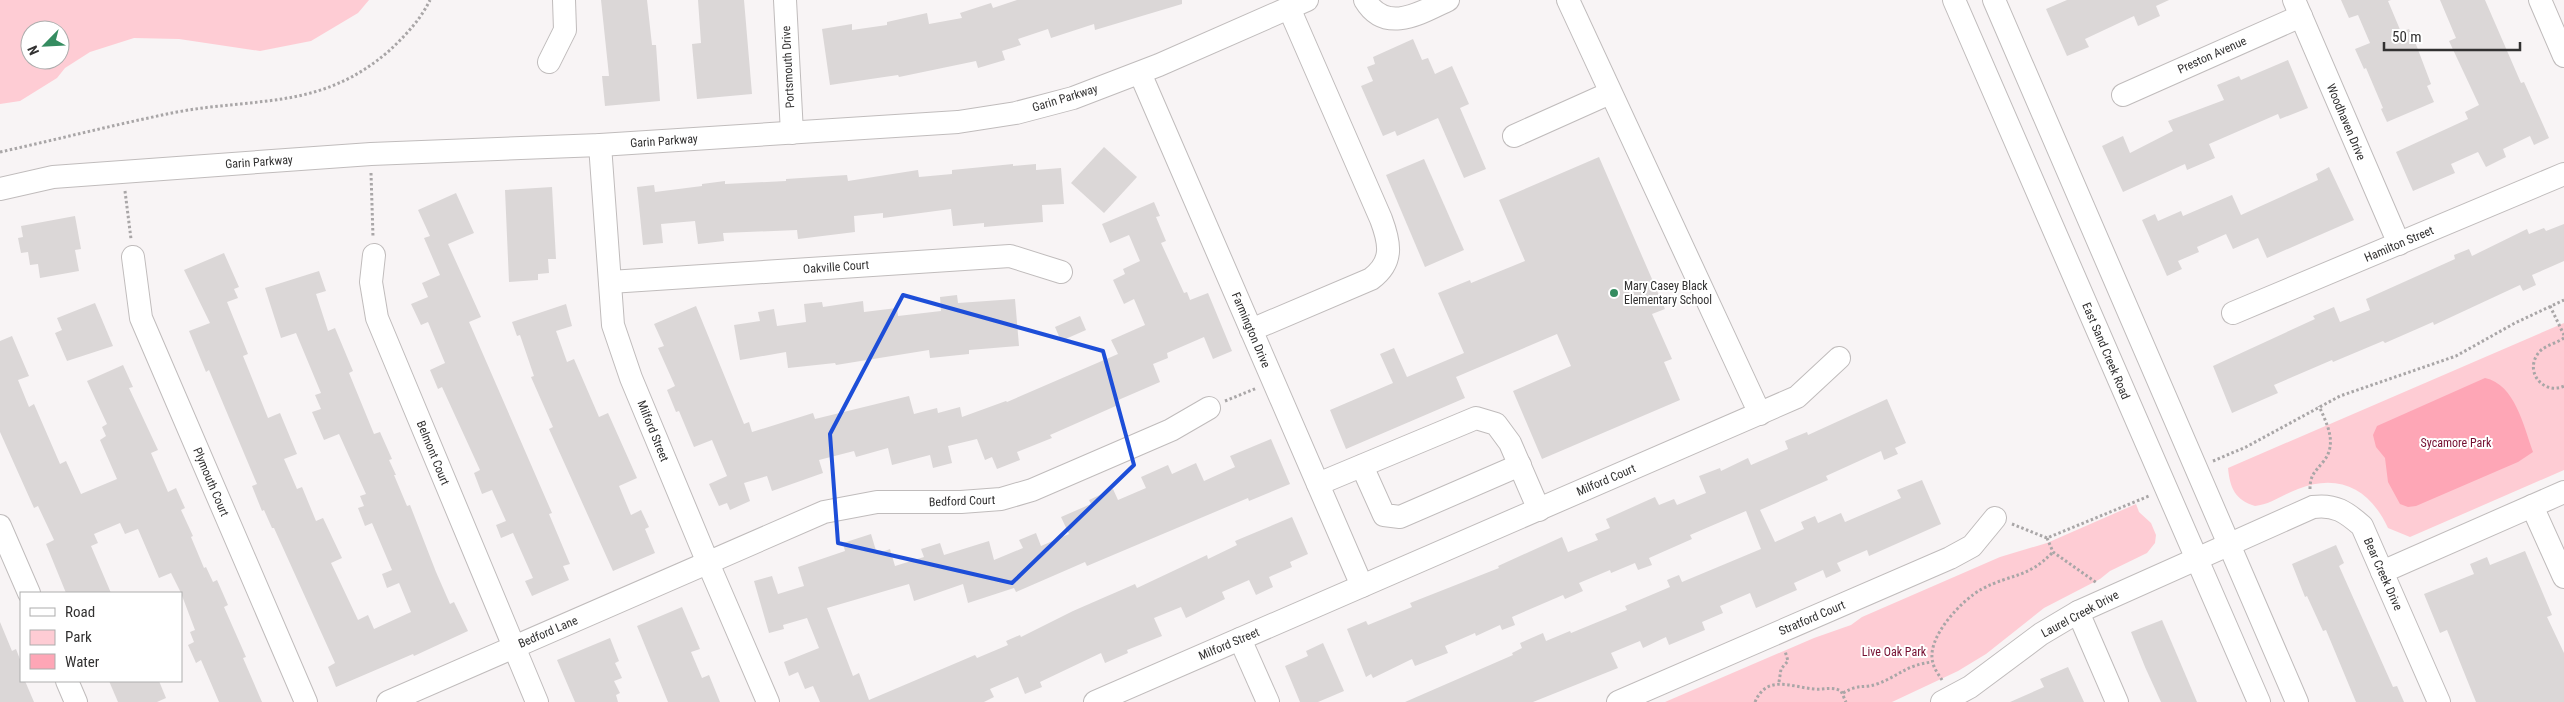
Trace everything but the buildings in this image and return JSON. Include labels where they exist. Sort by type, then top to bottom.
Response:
[{"type":"street","points":[[549,62],[565,30],[564,0]]},
{"type":"street","name":"Portsmouth Drive","points":[[785,0],[792,133]]},
{"type":"street","points":[[1365,0],[1377,12],[1396,20],[1405,19],[1448,0]]},
{"type":"street","points":[[1568,0],[1760,414]]},
{"type":"street","name":"East Sand Creek Road","points":[[1954,0],[2259,702]]},
{"type":"street","points":[[1994,0],[2297,702]]},
{"type":"street","points":[[2540,0],[2564,56]]},
{"type":"street","points":[[1251,330],[1372,279],[1384,268],[1390,252],[1390,244],[1381,219],[1308,51],[1298,4]]},
{"type":"street","name":"Garin Parkway","points":[[0,190],[53,177],[371,154],[600,145],[958,122],[1016,113],[1073,98],[1140,72],[1298,4]]},
{"type":"street","name":"Preston Avenue","points":[[2123,95],[2297,8]]},
{"type":"street","name":"Woodhaven Drive","points":[[2297,8],[2399,244]]},
{"type":"street","name":"Farmington Drive","points":[[1140,72],[1362,586]]},
{"type":"street","points":[[1514,136],[1610,93]]},
{"type":"street","name":"Milford Street","points":[[600,145],[612,325],[708,564],[768,702]]},
{"type":"street","name":"Hamilton Street","points":[[2233,313],[2564,174]]},
{"type":"street","name":"Belmont Court","points":[[374,255],[371,282],[377,318],[537,702]]},
{"type":"street","name":"Oakville Court","points":[[610,282],[1010,256],[1061,272]]},
{"type":"street","name":"Plymouth Court","points":[[133,257],[141,318],[306,702]]},
{"type":"street","name":"Milford Court","points":[[1362,586],[1797,397],[1839,358]]},
{"type":"street","name":"Bedford Court","points":[[708,564],[824,512],[854,505],[877,502],[981,501],[1001,499],[1032,490],[1171,430],[1209,408]]},
{"type":"street","points":[[1318,484],[1476,418],[1496,424],[1510,443],[1539,510]]},
{"type":"street","points":[[1362,466],[1384,515],[1400,517],[1520,465]]},
{"type":"street","points":[[2382,572],[2564,492]]},
{"type":"street","name":"Bear Creek Drive","points":[[2229,543],[2313,507],[2328,505],[2346,512],[2362,526],[2439,702]]},
{"type":"street","points":[[2532,506],[2564,577]]},
{"type":"street","name":"Stratford Court","points":[[1618,702],[1950,558],[1972,546],[1995,518]]},
{"type":"street","points":[[0,526],[29,592]]},
{"type":"street","name":"Laurel Creek Drive","points":[[1942,702],[1970,687],[2041,634],[2078,612],[2229,543]]},
{"type":"street","name":"Bedford Lane","points":[[388,702],[708,564]]},
{"type":"street","name":"Milford Street","points":[[1095,702],[1362,586]]},
{"type":"street","points":[[2078,612],[2117,702]]},
{"type":"street","points":[[1240,639],[1268,702]]},
{"type":"street","points":[[67,682],[76,702]]},
{"type":"path","points":[[0,152],[103,126],[192,109],[276,102],[310,94],[343,82],[370,67],[404,37],[430,0]]},
{"type":"path","points":[[371,154],[374,255]]},
{"type":"path","points":[[124,172],[133,257]]},
{"type":"path","points":[[2196,467],[2246,446],[2318,406],[2385,379],[2430,366],[2456,356],[2564,300]]},
{"type":"path","points":[[2550,306],[2564,337],[2540,351],[2536,356],[2534,364],[2537,379],[2542,386],[2558,389],[2563,392]]},
{"type":"path","points":[[1209,408],[1274,382]]},
{"type":"path","points":[[2558,389],[2564,386]]},
{"type":"path","points":[[2313,507],[2310,477],[2323,462],[2330,446],[2328,427],[2318,406]]},
{"type":"path","points":[[1995,518],[2047,538],[2166,488]]},
{"type":"path","points":[[2047,538],[2053,552],[2098,583],[2107,598]]},
{"type":"path","points":[[1843,693],[1859,685],[1880,683],[1916,664],[1932,662],[1934,646],[1940,631],[1958,607],[1983,589],[2029,573],[2053,552]]},
{"type":"path","points":[[1777,633],[1788,661],[1781,669],[1779,682]]},
{"type":"path","points":[[1755,702],[1762,691],[1779,682],[1822,690],[1835,687],[1843,693],[1846,702]]},
{"type":"highlighted area","points":[[903,295],[1103,351],[1134,465],[1012,583],[838,543],[830,434]]},
{"type":"green space","points":[[0,0],[369,0],[358,13],[311,41],[260,51],[179,39],[134,38],[90,52],[70,65],[70,20],[20,20],[20,70],[63,70],[57,78],[20,101],[0,104]]},
{"type":"green space","name":"Sycamore Park","points":[[2564,323],[2564,470],[2410,537],[2388,528],[2381,514],[2372,503],[2352,488],[2340,484],[2313,484],[2266,504],[2255,506],[2238,497],[2232,487],[2228,468]]},
{"type":"green space","name":"Live Oak Park","points":[[2136,504],[2139,512],[2151,523],[2156,535],[2155,543],[2147,553],[2110,571],[2100,579],[2044,608],[1986,654],[1958,671],[1892,702],[1665,702],[1814,638],[1851,625],[1862,617],[2000,557],[2047,543]]},
{"type":"water","points":[[2485,378],[2495,382],[2511,397],[2522,419],[2533,452],[2518,462],[2416,506],[2408,507],[2400,504],[2388,482],[2385,458],[2376,447],[2373,435],[2377,426]]},
{"type":"place","name":"Mary Casey Black Elementary School","points":[[1614,293]]}]
